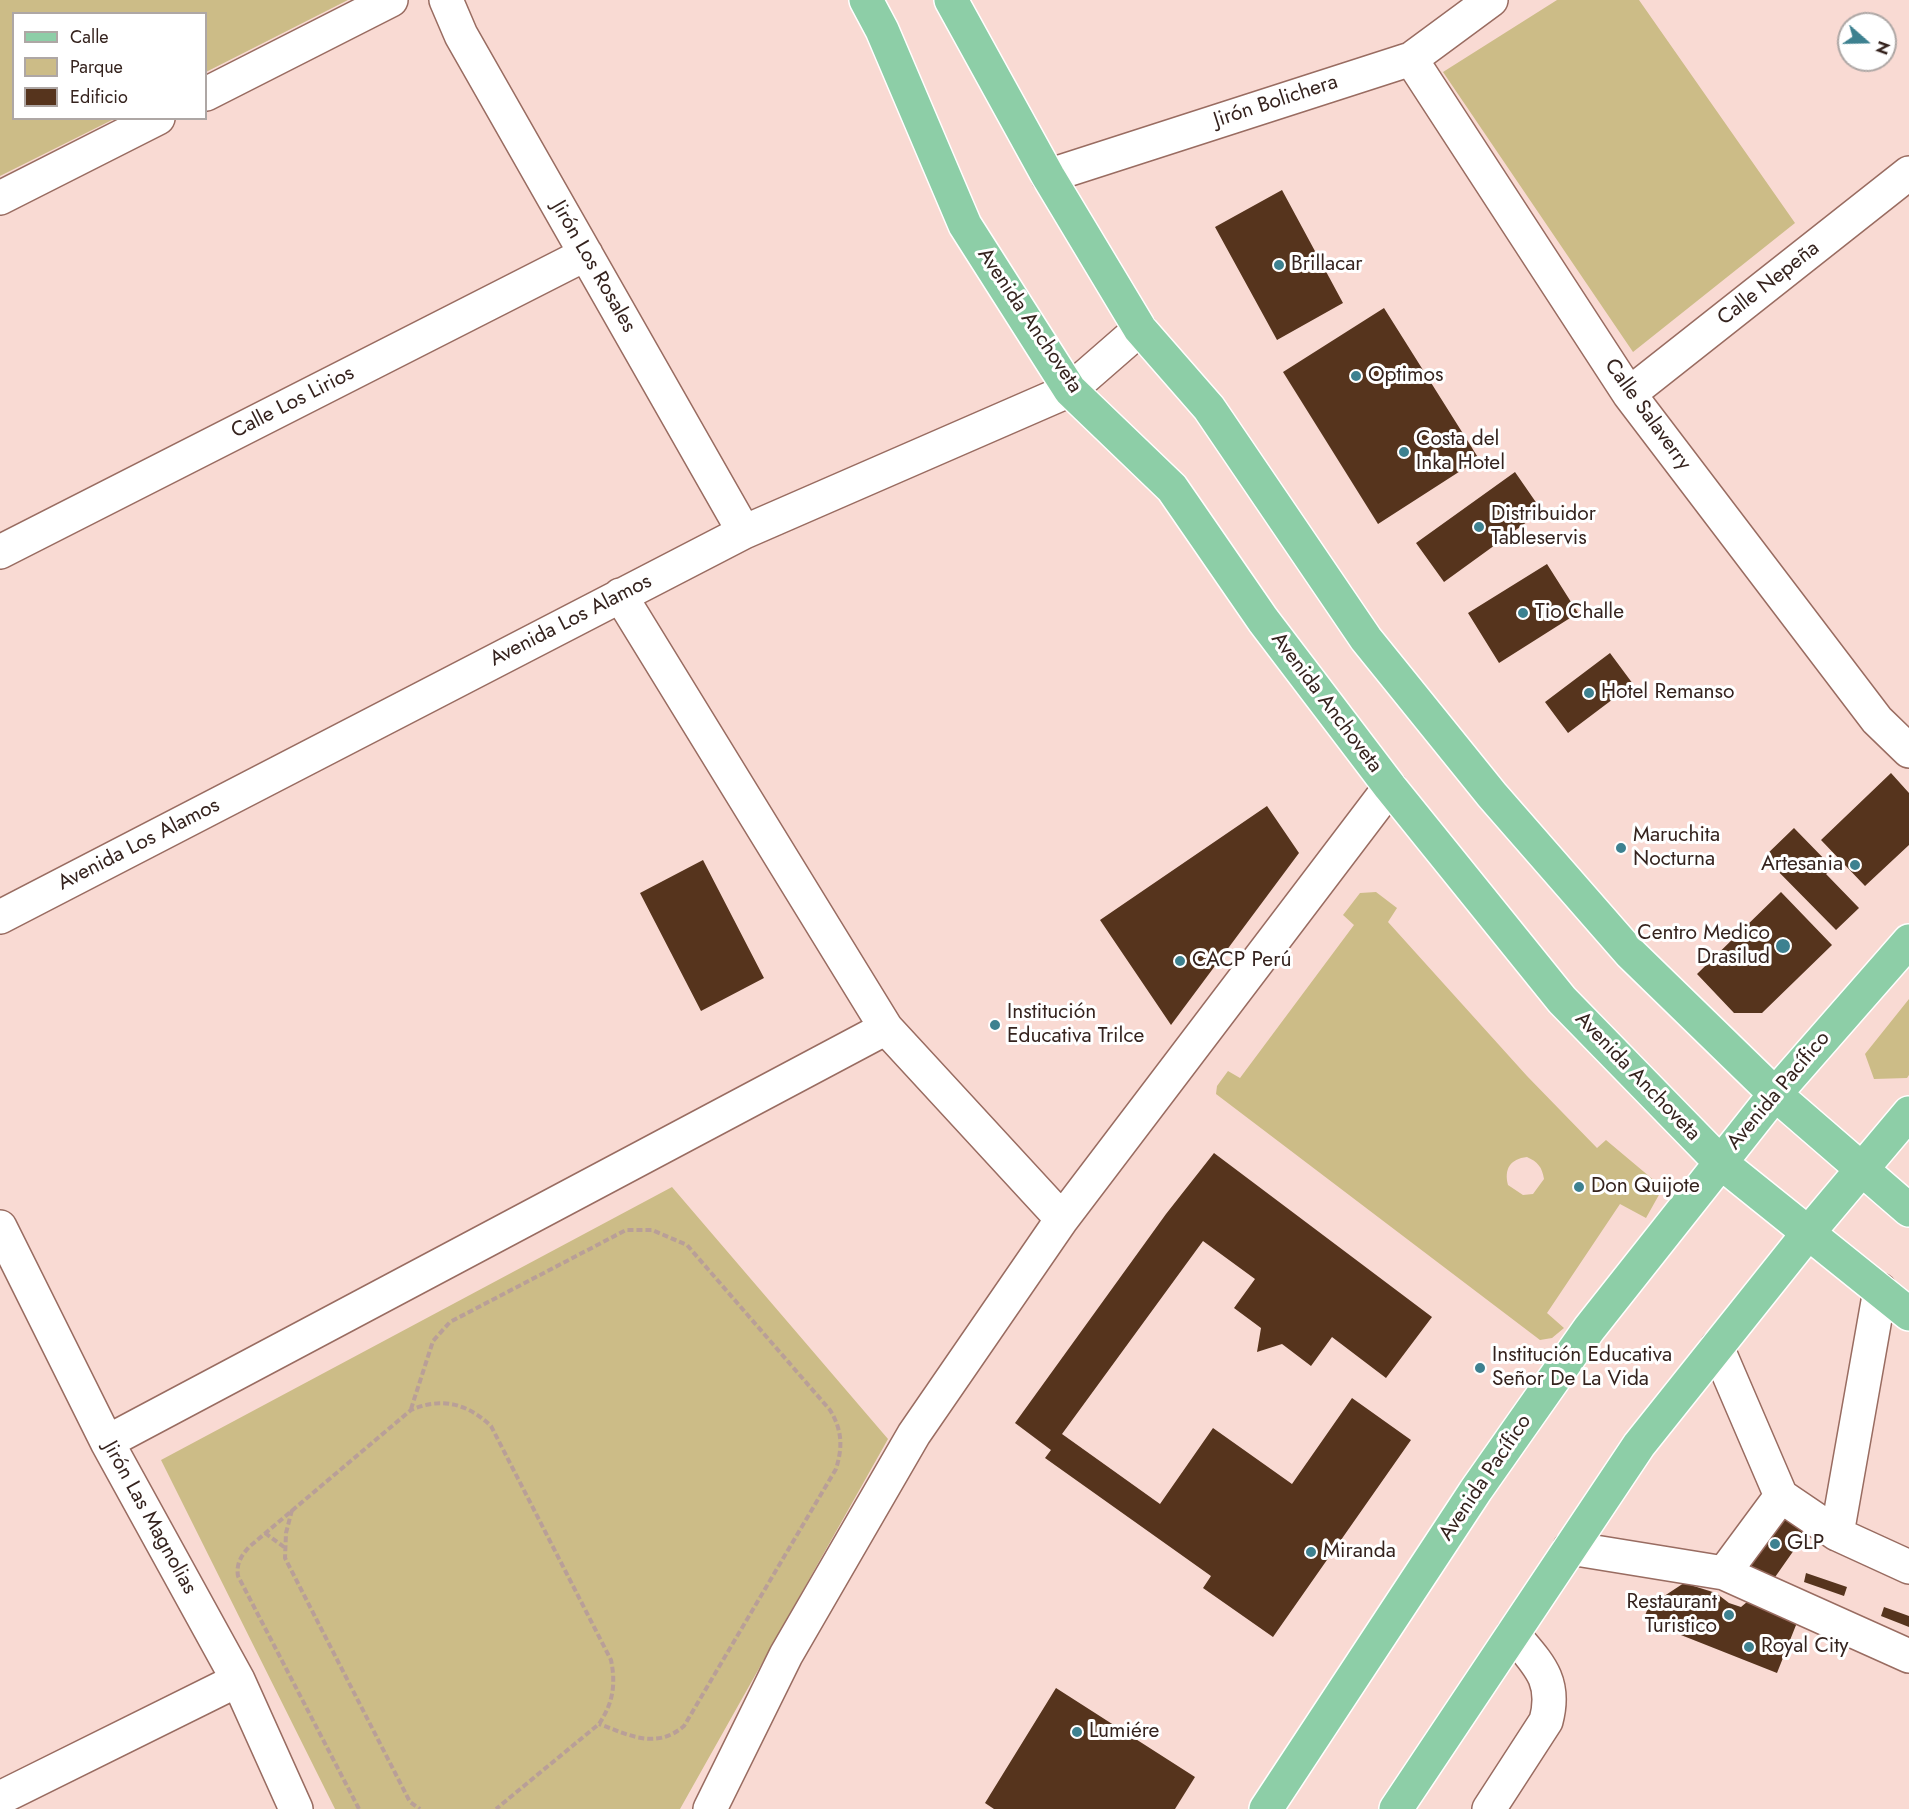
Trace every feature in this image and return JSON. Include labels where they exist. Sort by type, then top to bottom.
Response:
[{"type":"main road","name":"Avenida Anchoveta","points":[[866,0],[882,30],[965,225],[1070,390],[1172,488],[1263,620],[1390,787],[1562,1000],[1720,1162],[1909,1314]]},
{"type":"main road","points":[[951,0],[1048,176],[1140,329],[1209,408],[1366,639],[1492,795],[1630,953],[1775,1094],[1909,1210]]},
{"type":"main road","name":"Avenida Pacífico","points":[[1266,1809],[1476,1490],[1582,1339],[1775,1094],[1909,941]]},
{"type":"main road","points":[[1396,1809],[1639,1444],[1809,1232],[1909,1113]]},
{"type":"street","points":[[207,93],[391,0]]},
{"type":"street","name":"Jirón Los Rosales","points":[[446,0],[461,35],[744,532]]},
{"type":"street","name":"Jirón Bolichera","points":[[1048,176],[1411,59],[1491,0]]},
{"type":"street","name":"Calle Salaverry","points":[[1411,59],[1629,394],[1877,720],[1909,751]]},
{"type":"street","points":[[0,198],[154,120]]},
{"type":"street","name":"Calle Nepeña","points":[[1629,394],[1909,173]]},
{"type":"street","name":"Calle Los Lirios","points":[[3,543],[586,254]]},
{"type":"street","name":"Avenida Los Alamos","points":[[0,917],[744,532],[1070,390],[1140,329]]},
{"type":"street","points":[[620,595],[886,1028],[1062,1219]]},
{"type":"street","points":[[710,1809],[786,1655],[914,1434],[1062,1219],[1390,787]]},
{"type":"street","points":[[107,1442],[886,1028]]},
{"type":"street","name":"Jirón Las Magnolias","points":[[0,1227],[107,1442],[238,1680],[296,1809]]},
{"type":"street","points":[[1837,1534],[1880,1290]]},
{"type":"street","points":[[1717,1347],[1781,1496],[1837,1534],[1909,1567]]},
{"type":"street","points":[[1724,1573],[1781,1496]]},
{"type":"street","points":[[1570,1548],[1724,1573],[1909,1656]]},
{"type":"street","points":[[1489,1809],[1546,1722],[1551,1694],[1546,1676],[1513,1634]]},
{"type":"street","points":[[0,1798],[238,1680]]},
{"type":"path","points":[[411,1410],[433,1341],[442,1328],[626,1230],[639,1229],[652,1230],[687,1245],[830,1410],[837,1423],[842,1441],[836,1469],[684,1726],[673,1736],[660,1740],[632,1736],[599,1724]]},
{"type":"path","points":[[359,1809],[237,1576],[236,1569],[241,1555],[265,1533],[411,1410],[427,1403],[444,1402],[467,1408],[491,1426],[611,1660],[615,1680],[613,1695],[599,1724],[496,1809]]},
{"type":"path","points":[[292,1509],[285,1558],[410,1802],[420,1809]]},
{"type":"path","points":[[265,1533],[285,1547]]},
{"type":"green space","points":[[0,0],[348,0],[207,71],[207,12],[12,12],[12,120],[112,120],[0,176]]},
{"type":"green space","points":[[1557,0],[1639,0],[1795,223],[1633,352],[1443,72]]},
{"type":"green space","points":[[1376,892],[1397,908],[1388,922],[1527,1076],[1597,1148],[1606,1140],[1656,1182],[1660,1193],[1646,1218],[1620,1204],[1547,1313],[1564,1328],[1552,1338],[1540,1340],[1216,1094],[1217,1086],[1228,1071],[1240,1078],[1354,925],[1343,915],[1360,893]],"holes":[[[1527,1157],[1539,1165],[1544,1179],[1533,1194],[1523,1195],[1508,1185],[1507,1174],[1512,1163]]]},
{"type":"green space","points":[[1909,999],[1909,1075],[1907,1078],[1874,1079],[1865,1054]]},
{"type":"green space","points":[[672,1187],[888,1439],[680,1809],[335,1809],[161,1460]]},
{"type":"building","name":"Brillacar","points":[[1282,190],[1343,303],[1277,340],[1215,227]]},
{"type":"building","points":[[1384,308],[1479,459],[1378,524],[1283,372]]},
{"type":"building","name":"Distribuidor Tableservis","points":[[1515,472],[1542,511],[1444,582],[1416,543]]},
{"type":"building","name":"Tio Challe","points":[[1547,564],[1578,613],[1499,663],[1468,613]]},
{"type":"building","name":"Hotel Remanso","points":[[1610,653],[1633,684],[1568,733],[1545,702]]},
{"type":"building","points":[[1891,773],[1909,793],[1909,845],[1865,886],[1821,840]]},
{"type":"building","points":[[1267,806],[1299,853],[1171,1025],[1100,920]]},
{"type":"building","points":[[1794,828],[1833,868],[1826,874],[1859,908],[1836,930],[1764,857]]},
{"type":"building","points":[[703,860],[764,978],[701,1011],[640,893]]},
{"type":"building","points":[[1781,892],[1832,945],[1762,1013],[1734,1013],[1697,974]]},
{"type":"building","points":[[1214,1153],[1432,1317],[1386,1378],[1332,1337],[1311,1366],[1282,1344],[1257,1352],[1261,1328],[1234,1308],[1255,1279],[1203,1241],[1062,1434],[1160,1504],[1213,1428],[1292,1484],[1352,1398],[1411,1440],[1273,1637],[1203,1588],[1211,1576],[1045,1458],[1051,1450],[1015,1423],[1166,1214]]},
{"type":"building","name":"GLP","points":[[1783,1500],[1813,1523],[1766,1590],[1736,1566]]},
{"type":"building","points":[[1806,1573],[1847,1587],[1844,1596],[1804,1582]]},
{"type":"building","name":"Royal City","points":[[1684,1583],[1716,1593],[1729,1603],[1741,1607],[1754,1596],[1800,1615],[1777,1673],[1643,1620],[1649,1606]]},
{"type":"building","points":[[1884,1607],[1909,1616],[1909,1627],[1881,1616]]},
{"type":"building","name":"Lumiére","points":[[1056,1688],[1195,1777],[1175,1809],[994,1809],[985,1803]]},
{"type":"place","name":"Brillacar","points":[[1279,265]]},
{"type":"place","name":"Optimos","points":[[1356,376]]},
{"type":"place","name":"Costa del Inka Hotel","points":[[1404,452]]},
{"type":"place","name":"Distribuidor Tableservis","points":[[1479,527]]},
{"type":"place","name":"Tio Challe","points":[[1523,613]]},
{"type":"place","name":"Hotel Remanso","points":[[1589,693]]},
{"type":"place","name":"Maruchita Nocturna","points":[[1621,848]]},
{"type":"place","name":"Artesania","points":[[1855,865]]},
{"type":"place","name":"Centro Medico Drasilud","points":[[1783,946]]},
{"type":"place","name":"CACP Perú","points":[[1180,961]]},
{"type":"place","name":"Institución Educativa Trilce","points":[[995,1025]]},
{"type":"place","name":"Don Quijote","points":[[1579,1187]]},
{"type":"place","name":"Institución Educativa Señor De La Vida","points":[[1480,1368]]},
{"type":"place","name":"GLP","points":[[1775,1544]]},
{"type":"place","name":"Miranda","points":[[1311,1552]]},
{"type":"place","name":"Restaurant Turistico","points":[[1729,1615]]},
{"type":"place","name":"Royal City","points":[[1749,1647]]},
{"type":"place","name":"Lumiére","points":[[1077,1732]]}]
